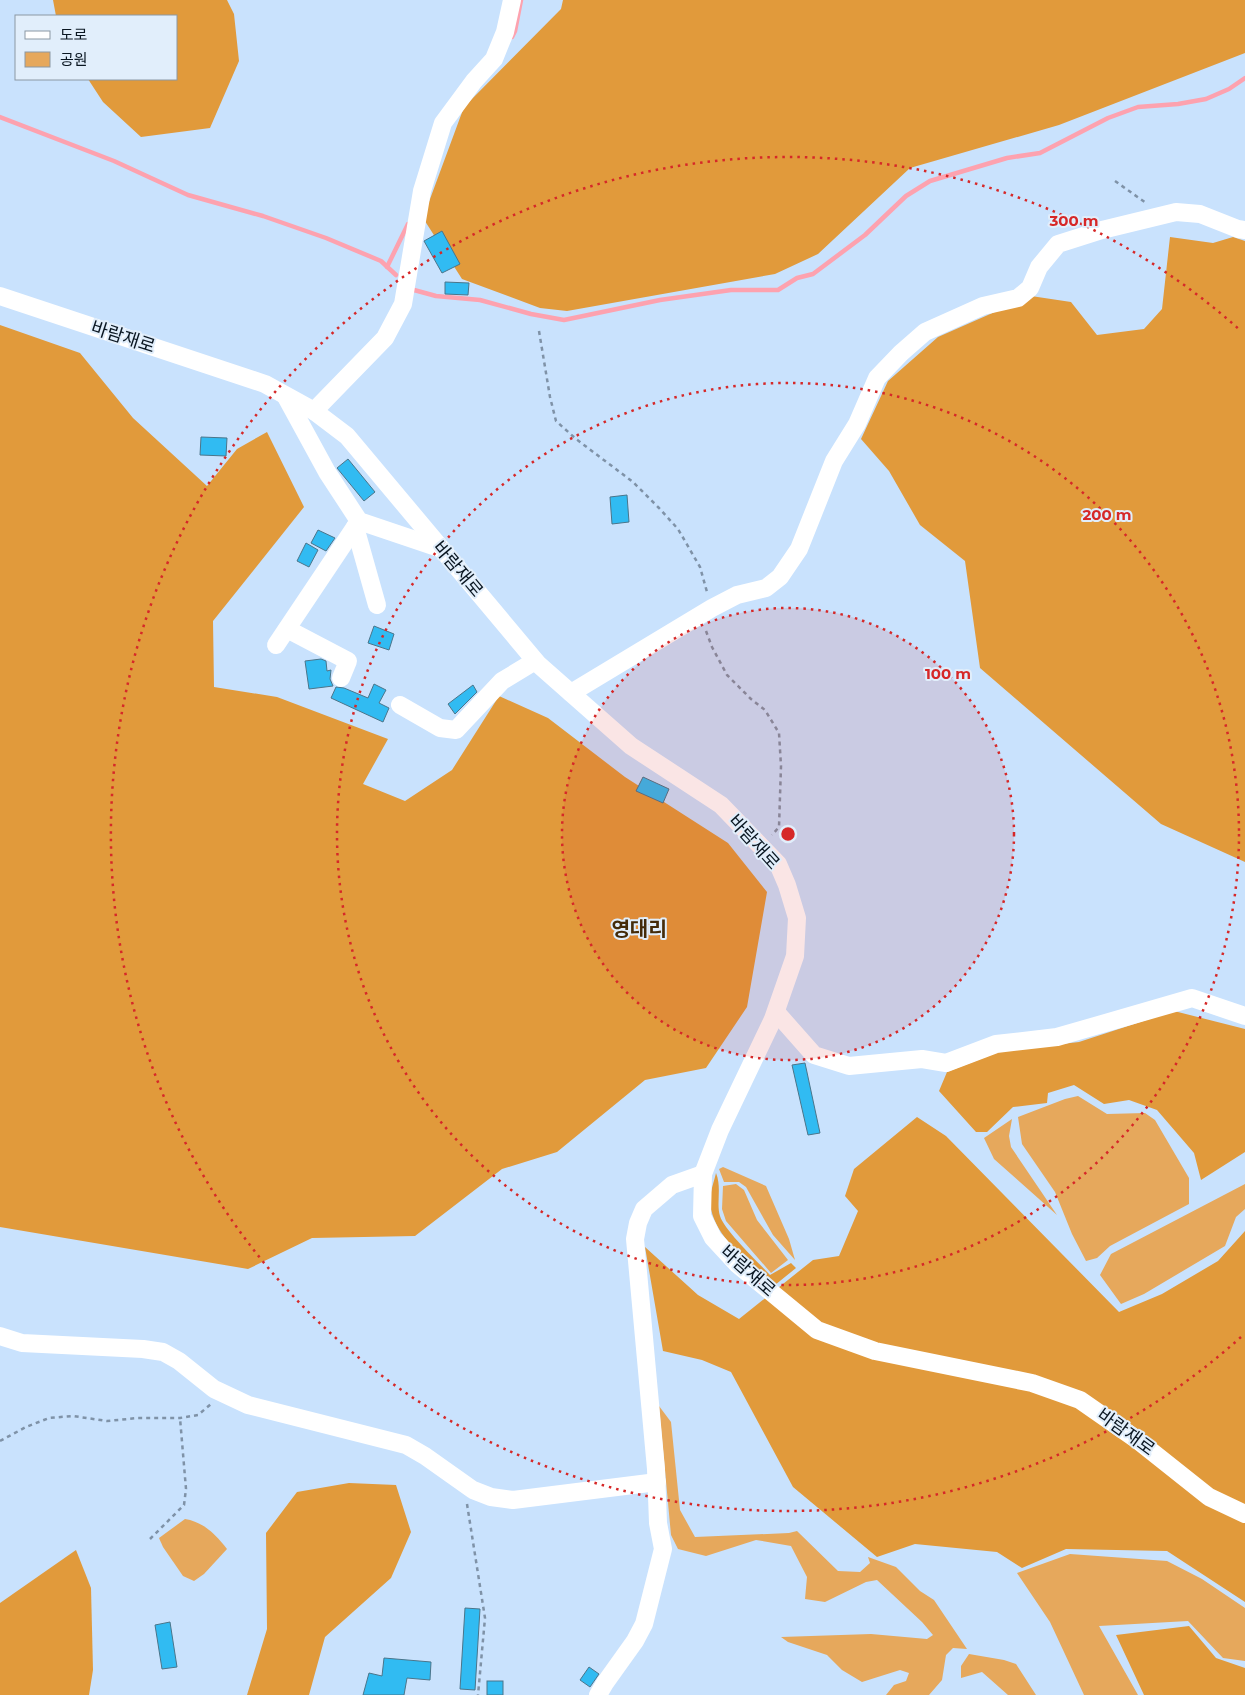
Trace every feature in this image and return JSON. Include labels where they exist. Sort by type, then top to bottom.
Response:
[{"type":"street","points":[[314,411],[384,338],[403,304],[422,190],[443,123],[474,81],[494,59],[505,32],[512,0]]},
{"type":"street","points":[[571,693],[706,611],[737,595],[766,588],[780,577],[799,548],[834,461],[857,424],[877,378],[925,332],[983,306],[1018,298],[1030,288],[1039,267],[1058,244],[1102,230],[1176,212],[1200,214],[1245,230]]},
{"type":"street","name":"바람재로","points":[[0,296],[265,384],[314,411],[347,436],[535,661],[631,746],[721,805],[778,864],[787,885],[797,918],[795,956],[776,1012],[720,1130],[703,1174],[702,1216],[713,1238],[736,1264],[817,1330],[875,1351],[1032,1383],[1080,1400],[1144,1445],[1210,1497],[1245,1514]]},
{"type":"street","points":[[286,396],[357,524],[377,605]]},
{"type":"street","points":[[357,524],[442,549]]},
{"type":"street","points":[[276,646],[357,524]]},
{"type":"street","points":[[287,629],[348,661],[341,678]]},
{"type":"street","points":[[400,705],[440,728],[456,730],[502,681],[535,661]]},
{"type":"street","points":[[776,1012],[814,1056],[849,1066],[922,1059],[946,1063],[996,1044],[1057,1038],[1192,998],[1245,1016]]},
{"type":"street","points":[[598,1695],[636,1641],[644,1624],[663,1549],[658,1523],[635,1239],[638,1223],[644,1209],[672,1185],[703,1174]]},
{"type":"street","points":[[0,1336],[22,1342],[143,1349],[163,1352],[179,1361],[223,1394],[248,1405],[406,1445],[473,1490],[491,1497],[514,1500],[656,1482]]},
{"type":"path","points":[[1115,181],[1163,215]]},
{"type":"path","points":[[539,331],[556,421],[576,439],[633,482],[678,530],[700,566],[712,647],[728,675],[751,699],[765,710],[779,733],[781,766],[779,827],[761,847]]},
{"type":"path","points":[[0,1441],[26,1427],[50,1418],[73,1416],[107,1421],[138,1418],[180,1418],[198,1415],[223,1394]]},
{"type":"path","points":[[150,1539],[184,1505],[186,1489],[180,1418]]},
{"type":"path","points":[[463,1483],[485,1618],[478,1695]]},
{"type":"green space","points":[[1078,1096],[1107,1114],[1145,1113],[1155,1120],[1189,1178],[1189,1204],[1110,1246],[1097,1258],[1086,1261],[1072,1234],[1055,1192],[1022,1144],[1018,1117]]},
{"type":"green space","points":[[1012,1119],[1009,1136],[1011,1147],[1057,1215],[994,1159],[984,1138]]},
{"type":"green space","points":[[723,1167],[766,1186],[789,1239],[795,1260],[773,1235],[746,1187],[739,1182],[724,1182],[719,1169]]},
{"type":"green space","points":[[736,1184],[744,1190],[757,1220],[788,1260],[771,1273],[726,1221],[722,1209],[723,1186]]},
{"type":"green space","points":[[1245,1184],[1245,1209],[1236,1217],[1225,1246],[1144,1294],[1121,1304],[1100,1275],[1111,1254]]},
{"type":"green space","points":[[659,1406],[671,1422],[680,1510],[695,1537],[789,1533],[797,1531],[838,1571],[860,1572],[870,1563],[868,1557],[896,1567],[920,1591],[934,1600],[967,1649],[953,1648],[946,1655],[942,1680],[929,1695],[886,1695],[894,1685],[906,1681],[909,1673],[900,1670],[862,1682],[842,1670],[827,1655],[788,1642],[781,1637],[871,1634],[927,1639],[933,1635],[922,1622],[877,1580],[866,1582],[825,1602],[805,1599],[807,1577],[791,1546],[756,1540],[706,1556],[678,1549],[671,1535]]},
{"type":"green space","points":[[185,1519],[204,1526],[227,1549],[204,1574],[194,1581],[183,1576],[159,1538]]},
{"type":"green space","points":[[1070,1554],[1167,1561],[1202,1579],[1245,1608],[1245,1661],[1223,1658],[1188,1621],[1099,1626],[1138,1695],[1084,1695],[1050,1622],[1017,1573]]},
{"type":"green space","points":[[969,1654],[1016,1664],[1036,1695],[1008,1695],[982,1672],[961,1678],[961,1666]]},
{"type":"shaded area","points":[[53,0],[227,0],[234,14],[239,61],[210,128],[141,137],[103,102],[89,80],[178,80],[178,15],[56,15]]},
{"type":"shaded area","points":[[563,0],[1245,0],[1245,53],[1059,125],[910,168],[818,254],[775,274],[567,311],[540,308],[462,279],[423,218],[464,107],[561,9]]},
{"type":"shaded area","points":[[1170,237],[1213,243],[1233,237],[1245,241],[1245,862],[1161,824],[980,668],[965,561],[920,525],[889,471],[861,439],[888,381],[938,337],[1031,296],[1071,302],[1097,335],[1144,329],[1162,309]]},
{"type":"shaded area","points":[[0,325],[80,353],[133,418],[207,486],[237,449],[267,432],[304,507],[213,621],[214,687],[277,697],[388,739],[363,784],[405,801],[452,770],[499,696],[548,718],[625,777],[728,843],[767,892],[747,1007],[706,1068],[645,1080],[557,1152],[502,1169],[415,1236],[312,1238],[248,1269],[0,1227]]},
{"type":"shaded area","points":[[1174,1011],[1245,1029],[1245,1152],[1201,1180],[1194,1153],[1157,1110],[1129,1100],[1104,1104],[1074,1085],[1048,1093],[1047,1103],[1013,1107],[987,1132],[976,1132],[939,1091],[947,1072],[1001,1051],[1079,1042]]},
{"type":"shaded area","points":[[917,1117],[946,1136],[1119,1312],[1162,1294],[1218,1261],[1245,1231],[1245,1602],[1167,1551],[1066,1549],[1022,1568],[997,1552],[915,1544],[877,1557],[793,1487],[731,1372],[702,1360],[663,1351],[645,1247],[698,1295],[739,1319],[813,1260],[839,1256],[858,1211],[845,1196],[854,1169]]},
{"type":"shaded area","points":[[716,1173],[719,1184],[720,1216],[735,1238],[770,1275],[791,1263],[796,1268],[775,1285],[735,1249],[719,1229],[713,1217],[710,1204]]},
{"type":"shaded area","points":[[349,1483],[396,1485],[411,1532],[391,1578],[325,1637],[309,1695],[247,1695],[267,1629],[266,1533],[297,1492]]},
{"type":"shaded area","points":[[76,1550],[91,1588],[93,1670],[89,1695],[0,1695],[0,1603]]},
{"type":"shaded area","points":[[1189,1626],[1216,1658],[1245,1668],[1245,1695],[1144,1695],[1116,1635]]},
{"type":"building","points":[[442,231],[460,264],[442,273],[424,241]]},
{"type":"building","points":[[445,282],[469,283],[468,295],[445,294]]},
{"type":"building","points":[[201,437],[227,438],[226,456],[200,455]]},
{"type":"building","points":[[348,459],[375,492],[364,501],[337,468]]},
{"type":"building","points":[[627,495],[629,522],[612,524],[610,497]]},
{"type":"building","points":[[318,530],[335,538],[326,551],[311,543]]},
{"type":"building","points":[[306,543],[318,550],[309,567],[297,561]]},
{"type":"building","points":[[374,626],[394,634],[389,650],[368,643]]},
{"type":"building","points":[[321,659],[326,661],[327,671],[331,670],[330,679],[333,686],[309,689],[305,661]]},
{"type":"building","points":[[374,684],[386,690],[379,703],[389,708],[383,722],[331,698],[336,687],[344,688],[368,698]]},
{"type":"building","points":[[473,685],[477,692],[455,714],[448,704]]},
{"type":"building","points":[[643,777],[669,789],[663,803],[636,791]]},
{"type":"building","points":[[805,1063],[820,1133],[808,1135],[792,1065]]},
{"type":"building","points":[[465,1608],[480,1609],[475,1690],[460,1689]]},
{"type":"building","points":[[170,1622],[177,1667],[162,1669],[155,1625]]},
{"type":"building","points":[[384,1658],[431,1662],[430,1680],[407,1678],[404,1695],[363,1695],[369,1673],[382,1676]]},
{"type":"building","points":[[589,1667],[599,1674],[590,1687],[580,1680]]},
{"type":"building","points":[[487,1681],[503,1681],[503,1695],[487,1695]]},
{"type":"waterway","points":[[512,37],[521,0]]},
{"type":"waterway","points":[[414,290],[436,296],[480,300],[531,314],[564,320],[660,300],[731,290],[778,290],[797,278],[813,274],[865,235],[906,196],[930,181],[1007,158],[1040,153],[1108,118],[1138,107],[1178,104],[1206,99],[1229,89],[1245,78]]},
{"type":"waterway","points":[[0,117],[114,161],[188,195],[263,216],[326,238],[381,261],[396,275]]},
{"type":"waterway","points":[[387,267],[408,224]]},
{"type":"district","name":"영대리","points":[[639,929]]}]
